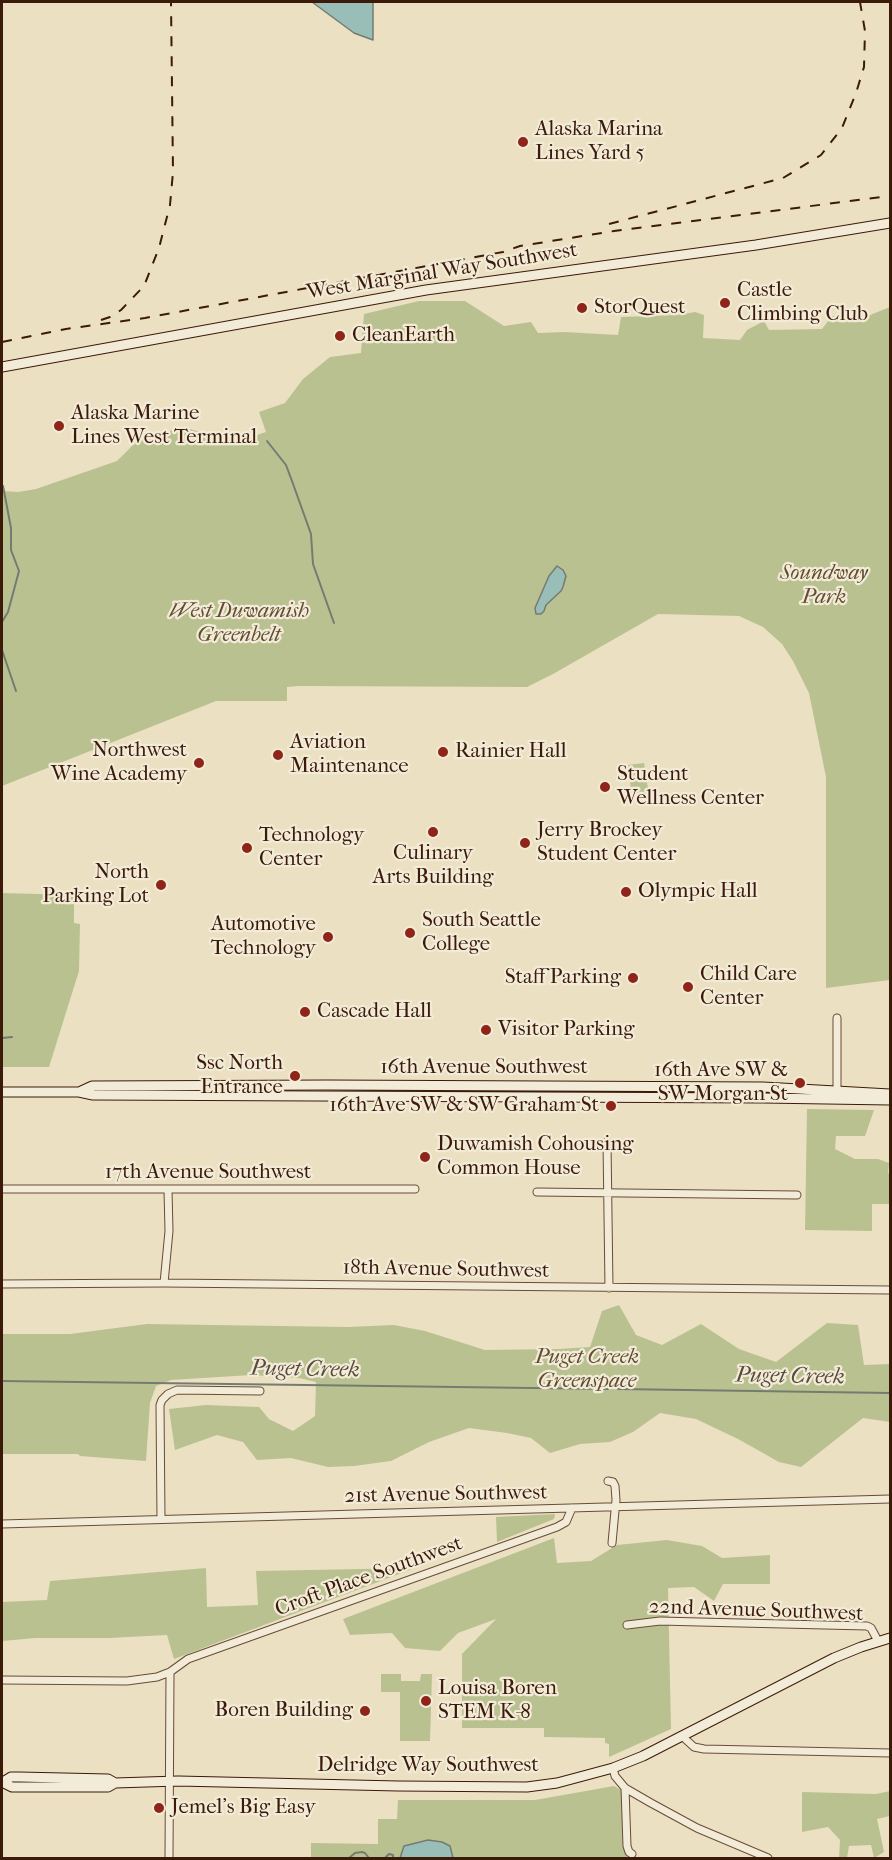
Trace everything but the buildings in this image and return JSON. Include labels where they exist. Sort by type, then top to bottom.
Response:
[{"type":"main road","name":"West Marginal Way Southwest","points":[[2,367],[426,290],[756,245],[891,223]]},
{"type":"main road","name":"16th Avenue Southwest","points":[[2,1092],[79,1092],[93,1095],[891,1094]]},
{"type":"main road","name":"16th Avenue Southwest","points":[[837,1095],[891,1100]]},
{"type":"main road","name":"Delridge Way Southwest","points":[[2,1782],[12,1787],[108,1787],[115,1783],[170,1782],[527,1787],[557,1783],[613,1768],[643,1756],[834,1658],[891,1638]]},
{"type":"street","points":[[837,1018],[837,1095]]},
{"type":"street","points":[[607,1142],[609,1288]]},
{"type":"street","name":"17th Avenue Southwest","points":[[2,1189],[415,1189]]},
{"type":"street","points":[[164,1284],[169,1231],[168,1190]]},
{"type":"street","points":[[537,1192],[797,1195]]},
{"type":"street","name":"18th Avenue Southwest","points":[[2,1284],[891,1290]]},
{"type":"street","points":[[161,1519],[160,1406],[162,1400],[177,1390],[260,1391]]},
{"type":"street","points":[[608,1481],[614,1482],[615,1485],[616,1506],[612,1543]]},
{"type":"street","name":"21st Avenue Southwest","points":[[2,1524],[891,1499]]},
{"type":"street","name":"Croft Place Southwest","points":[[2,1680],[127,1681],[148,1679],[170,1672],[188,1659],[557,1527],[566,1522],[572,1508]]},
{"type":"street","name":"22nd Avenue Southwest","points":[[627,1625],[679,1622],[867,1626],[871,1628],[878,1641]]},
{"type":"street","points":[[169,1858],[170,1672]]},
{"type":"street","points":[[683,1737],[694,1747],[704,1749],[891,1752]]},
{"type":"street","points":[[613,1768],[615,1776],[624,1788],[697,1828],[768,1858]]},
{"type":"street","points":[[624,1788],[627,1846],[632,1854]]},
{"type":"green space","points":[[419,301],[465,301],[504,326],[531,322],[538,333],[618,335],[621,317],[695,312],[704,315],[703,338],[740,340],[747,330],[764,321],[769,330],[822,329],[832,316],[855,321],[890,307],[890,980],[826,988],[826,777],[809,693],[782,644],[763,627],[739,616],[658,614],[527,687],[299,686],[287,687],[287,701],[216,701],[2,786],[2,491],[18,492],[36,489],[117,461],[133,445],[158,433],[186,428],[236,442],[266,432],[259,412],[285,403],[303,379],[330,357],[361,353],[364,314]]},
{"type":"green space","points":[[644,763],[649,795],[632,798],[628,765]]},
{"type":"green space","points":[[2,893],[74,895],[74,923],[80,924],[79,971],[49,1067],[2,1067]]},
{"type":"green space","points":[[807,1109],[874,1110],[865,1136],[836,1136],[835,1149],[855,1159],[878,1159],[889,1163],[890,1204],[872,1204],[872,1231],[805,1230]]},
{"type":"green space","name":"Puget Creek Greenspace","points":[[619,1305],[636,1335],[662,1345],[701,1324],[739,1349],[776,1362],[827,1323],[858,1325],[864,1365],[890,1364],[890,1422],[863,1418],[801,1467],[779,1462],[696,1419],[660,1413],[633,1432],[610,1442],[580,1444],[550,1453],[531,1438],[469,1428],[429,1442],[391,1461],[354,1466],[328,1467],[291,1458],[257,1460],[243,1442],[217,1435],[175,1450],[169,1409],[206,1405],[259,1407],[269,1419],[293,1431],[315,1416],[316,1382],[299,1378],[251,1375],[171,1380],[156,1386],[150,1403],[146,1461],[78,1454],[2,1454],[2,1334],[70,1334],[147,1324],[348,1327],[394,1325],[425,1331],[485,1350],[559,1349],[590,1347],[602,1311]]},
{"type":"green space","points":[[555,1514],[554,1519],[497,1542],[496,1517]]},
{"type":"green space","points":[[554,1538],[557,1563],[591,1561],[617,1545],[667,1540],[702,1546],[722,1558],[770,1555],[770,1584],[723,1584],[714,1601],[694,1587],[668,1588],[671,1729],[609,1757],[609,1744],[605,1743],[605,1738],[544,1737],[544,1728],[462,1728],[462,1654],[496,1619],[458,1633],[440,1651],[405,1648],[392,1633],[350,1635],[343,1619]]},
{"type":"green space","points":[[206,1568],[207,1607],[258,1605],[256,1571],[415,1568],[174,1659],[167,1635],[2,1641],[2,1602],[47,1600],[50,1581]]},
{"type":"green space","points":[[381,1674],[401,1674],[401,1681],[420,1681],[421,1674],[432,1674],[430,1741],[400,1741],[400,1692],[381,1692]]},
{"type":"green space","points":[[614,1786],[621,1790],[623,1848],[630,1858],[311,1858],[311,1843],[378,1844],[378,1819],[397,1819],[398,1800],[535,1800]]},
{"type":"green space","points":[[890,1791],[890,1816],[877,1819],[884,1852],[874,1858],[871,1845],[849,1846],[847,1858],[839,1858],[840,1840],[828,1827],[802,1832],[802,1792],[876,1794]]},
{"type":"water","points":[[312,2],[373,2],[373,40],[354,33]]},
{"type":"water","points":[[557,566],[566,576],[563,587],[546,605],[541,614],[536,614],[535,608],[549,576]]},
{"type":"water","points":[[428,1840],[450,1846],[453,1858],[400,1858],[404,1846]]},
{"type":"waterway","points":[[267,441],[286,465],[292,481],[311,534],[313,564],[334,623]]},
{"type":"waterway","points":[[2,622],[8,612],[19,571],[11,550],[11,528],[3,486]]},
{"type":"waterway","points":[[2,650],[16,691]]},
{"type":"waterway","points":[[2,1038],[12,1037]]},
{"type":"waterway","name":"Puget Creek","points":[[2,1381],[608,1389]]},
{"type":"waterway","name":"Puget Creek","points":[[618,1389],[890,1393]]},
{"type":"waterway","points":[[349,1858],[355,1853],[362,1852],[369,1858]]},
{"type":"waterway","points":[[385,1858],[389,1854],[393,1855],[393,1858]]},
{"type":"waterway","points":[[464,1858],[472,1858]]},
{"type":"railway","points":[[101,320],[121,310],[144,286],[159,248],[170,205],[173,172],[171,2]]},
{"type":"railway","points":[[609,224],[783,178],[821,155],[842,128],[864,67],[865,31],[860,2]]},
{"type":"railway","points":[[2,342],[503,252],[520,246],[614,231],[890,196]]},
{"type":"place","name":"Alaska Marina Lines Yard 5","points":[[523,142]]},
{"type":"place","name":"Castle Climbing Club","points":[[725,303]]},
{"type":"place","name":"StorQuest","points":[[582,308]]},
{"type":"place","name":"CleanEarth","points":[[340,336]]},
{"type":"place","name":"Alaska Marine Lines West Terminal","points":[[59,426]]},
{"type":"place","name":"Rainier Hall","points":[[443,752]]},
{"type":"place","name":"Aviation Maintenance","points":[[278,755]]},
{"type":"place","name":"Northwest Wine Academy","points":[[199,763]]},
{"type":"place","name":"Student Wellness Center","points":[[605,787]]},
{"type":"place","name":"Culinary Arts Building","points":[[433,832]]},
{"type":"place","name":"Jerry Brockey Student Center","points":[[525,843]]},
{"type":"place","name":"Technology Center","points":[[247,848]]},
{"type":"place","name":"North Parking Lot","points":[[161,885]]},
{"type":"place","name":"Olympic Hall","points":[[626,892]]},
{"type":"place","name":"South Seattle College","points":[[410,933]]},
{"type":"place","name":"Automotive Technology","points":[[328,937]]},
{"type":"place","name":"Staff Parking","points":[[633,978]]},
{"type":"place","name":"Child Care Center","points":[[688,987]]},
{"type":"place","name":"Cascade Hall","points":[[305,1012]]},
{"type":"place","name":"Visitor Parking","points":[[486,1030]]},
{"type":"place","name":"Ssc North Entrance","points":[[295,1076]]},
{"type":"place","name":"16th Ave SW & SW Morgan St","points":[[800,1083]]},
{"type":"place","name":"16th Ave SW & SW Graham St","points":[[611,1106]]},
{"type":"place","name":"Duwamish Cohousing Common House","points":[[425,1157]]},
{"type":"place","name":"Louisa Boren STEM K-8","points":[[426,1701]]},
{"type":"place","name":"Boren Building","points":[[365,1711]]},
{"type":"place","name":"Jemel's Big Easy","points":[[159,1808]]},
{"type":"park label","name":"Soundway Park","points":[[824,586]]},
{"type":"park label","name":"West Duwamish Greenbelt","points":[[239,624]]}]
